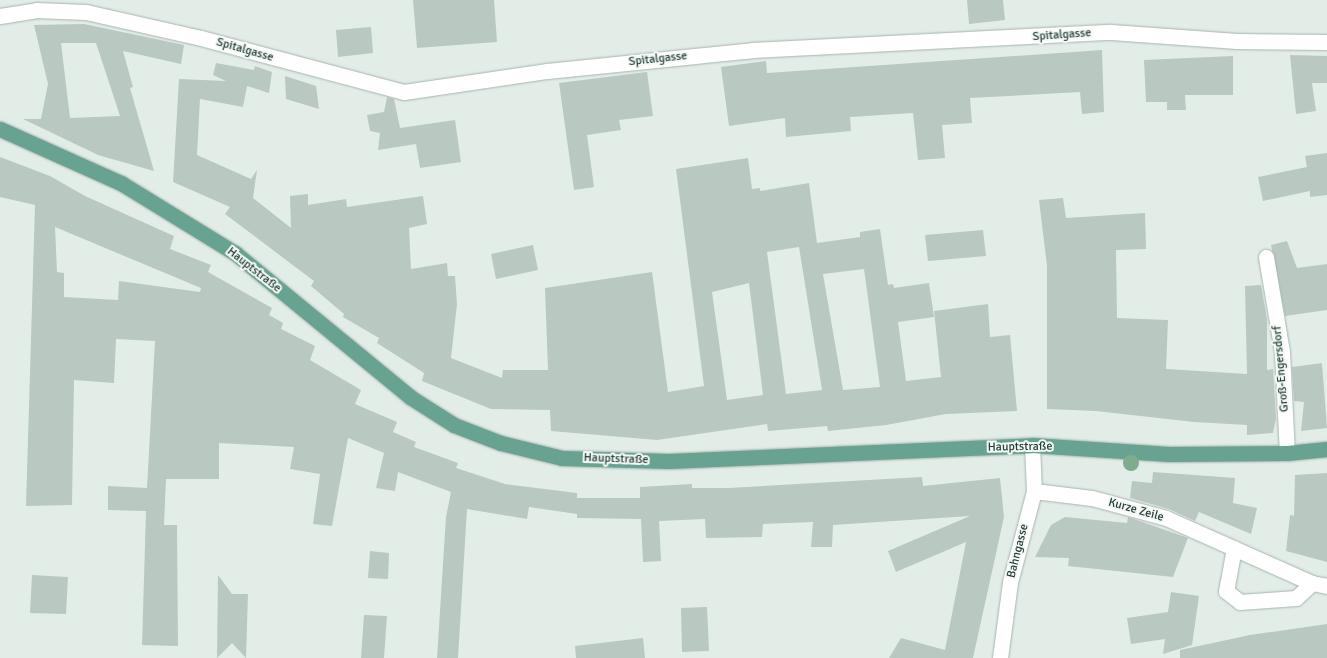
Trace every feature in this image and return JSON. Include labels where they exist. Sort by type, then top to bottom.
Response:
[{"type":"main road","name":"Hauptstraße","points":[[0,128],[121,182],[236,253],[410,397],[454,426],[501,443],[562,458],[669,461],[1032,445],[1169,454],[1287,453],[1327,449]]},
{"type":"street","name":"Spitalgasse","points":[[0,16],[36,10],[86,12],[201,38],[404,92],[547,71],[752,50],[1111,32],[1237,41],[1327,42]]},
{"type":"street","name":"Groß-Engersdorf","points":[[1266,257],[1282,352],[1287,453]]},
{"type":"street","name":"Bahngasse","points":[[1000,658],[1010,582],[1034,491],[1032,445]]},
{"type":"street","name":"Kurze Zeile","points":[[1034,491],[1092,498],[1148,513],[1319,584]]},
{"type":"street","name":"Kurze Zeile","points":[[1234,548],[1226,591],[1240,602],[1296,598],[1319,584]]},
{"type":"building","points":[[413,0],[494,0],[497,42],[417,48]]},
{"type":"building","points":[[967,0],[1003,0],[1005,20],[969,24]]},
{"type":"building","points":[[84,24],[184,45],[181,64],[123,51],[133,87],[130,88],[154,171],[98,155],[23,119],[41,119],[48,84],[34,25]],"holes":[[[61,43],[96,43],[120,116],[70,118]]]},
{"type":"building","points":[[371,27],[373,53],[338,57],[336,30]]},
{"type":"building","points":[[1102,50],[1104,112],[1082,114],[1080,92],[970,98],[972,123],[942,125],[945,158],[918,160],[913,113],[850,117],[851,131],[786,137],[785,118],[729,126],[721,67],[766,61],[767,73]]},
{"type":"building","points":[[1290,55],[1327,56],[1327,83],[1312,83],[1316,111],[1296,114]]},
{"type":"building","points":[[1233,56],[1233,95],[1185,95],[1186,110],[1167,110],[1167,102],[1146,102],[1144,60]]},
{"type":"building","points":[[216,63],[254,70],[255,66],[272,72],[269,93],[247,86],[243,107],[200,99],[197,155],[251,179],[257,170],[253,198],[291,228],[290,196],[308,194],[308,205],[346,199],[347,207],[423,196],[427,224],[409,228],[411,269],[447,263],[448,276],[455,276],[457,304],[451,358],[502,378],[503,370],[548,370],[545,288],[652,272],[668,392],[704,386],[676,169],[748,158],[752,189],[760,188],[760,191],[809,183],[817,243],[860,237],[860,232],[880,229],[888,285],[893,284],[894,288],[929,283],[934,317],[898,322],[906,381],[941,377],[934,311],[988,304],[990,337],[1010,335],[1017,411],[946,414],[886,425],[828,431],[827,426],[768,431],[767,424],[657,440],[551,431],[550,410],[491,409],[422,381],[424,373],[377,343],[379,338],[343,317],[344,314],[311,286],[314,281],[225,214],[230,207],[173,182],[179,79],[226,81],[213,75]],"holes":[[[799,247],[822,390],[786,394],[767,252]],[[864,269],[880,387],[843,390],[823,274]],[[749,283],[763,395],[727,400],[712,292]]]},
{"type":"building","points":[[647,72],[653,116],[619,120],[621,130],[587,135],[594,187],[574,190],[559,83]]},
{"type":"building","points":[[285,76],[316,86],[319,109],[286,99]]},
{"type":"building","points":[[387,97],[394,99],[400,128],[455,120],[461,162],[420,168],[416,144],[378,150],[380,133],[370,131],[367,115],[384,112]]},
{"type":"building","points":[[1327,153],[1327,195],[1310,197],[1310,191],[1263,201],[1258,177],[1307,167],[1305,156]]},
{"type":"building","points":[[0,157],[50,176],[85,196],[174,236],[170,249],[211,265],[208,272],[272,308],[269,315],[283,323],[281,329],[315,346],[310,360],[361,390],[355,404],[397,422],[393,432],[416,442],[414,447],[458,463],[456,468],[505,484],[577,493],[577,498],[640,498],[640,487],[692,484],[692,488],[729,488],[922,477],[923,486],[1000,478],[1004,517],[973,658],[889,658],[901,638],[945,650],[966,542],[896,572],[888,551],[970,516],[833,525],[832,547],[811,547],[813,522],[763,524],[762,537],[706,538],[705,519],[659,521],[661,561],[643,562],[641,519],[577,518],[577,514],[529,507],[527,519],[467,509],[458,658],[437,658],[446,517],[451,492],[398,472],[395,491],[376,488],[384,453],[348,438],[332,526],[313,524],[320,474],[290,469],[294,447],[219,443],[219,479],[166,479],[164,525],[177,525],[178,646],[142,645],[146,511],[108,510],[108,486],[147,488],[155,341],[116,339],[114,383],[74,380],[72,505],[26,506],[35,205],[0,197]],"holes":[[[55,227],[201,288],[200,292],[119,281],[118,300],[64,297],[64,273],[57,272]]]},
{"type":"building","points":[[1063,198],[1066,218],[1145,213],[1146,249],[1116,250],[1117,318],[1168,320],[1166,369],[1247,374],[1245,286],[1261,285],[1267,319],[1267,370],[1273,369],[1276,419],[1273,433],[1247,435],[1247,425],[1194,422],[1096,411],[1047,409],[1047,266],[1039,200]]},
{"type":"building","points":[[983,230],[986,256],[928,261],[925,235]]},
{"type":"building","points":[[1287,241],[1297,268],[1327,264],[1327,310],[1285,316],[1271,245]]},
{"type":"building","points":[[533,245],[538,270],[496,279],[491,254]]},
{"type":"building","points":[[1322,363],[1327,428],[1301,431],[1304,402],[1294,401],[1292,367]]},
{"type":"building","points":[[1153,472],[1235,478],[1233,503],[1257,508],[1251,534],[1199,512],[1195,521],[1169,509],[1130,498],[1132,481],[1152,483]]},
{"type":"building","points":[[1327,473],[1327,562],[1286,551],[1290,515],[1294,516],[1295,475]]},
{"type":"building","points":[[1065,517],[1127,523],[1128,517],[1188,538],[1173,577],[1068,566],[1069,558],[1035,557],[1051,525]]},
{"type":"building","points":[[370,551],[389,553],[388,579],[368,578]]},
{"type":"building","points":[[32,575],[68,577],[66,614],[30,613]]},
{"type":"building","points":[[218,575],[232,594],[248,594],[246,658],[232,643],[217,658]]},
{"type":"building","points":[[1171,592],[1199,596],[1192,645],[1163,654],[1165,639],[1131,644],[1127,618],[1168,612]]},
{"type":"building","points":[[707,607],[709,651],[682,652],[681,608]]},
{"type":"building","points":[[364,615],[387,616],[384,658],[361,658]]},
{"type":"building","points":[[1327,624],[1327,658],[1180,658],[1180,650],[1250,635]]},
{"type":"building","points":[[643,638],[645,658],[576,658],[575,646]]}]
